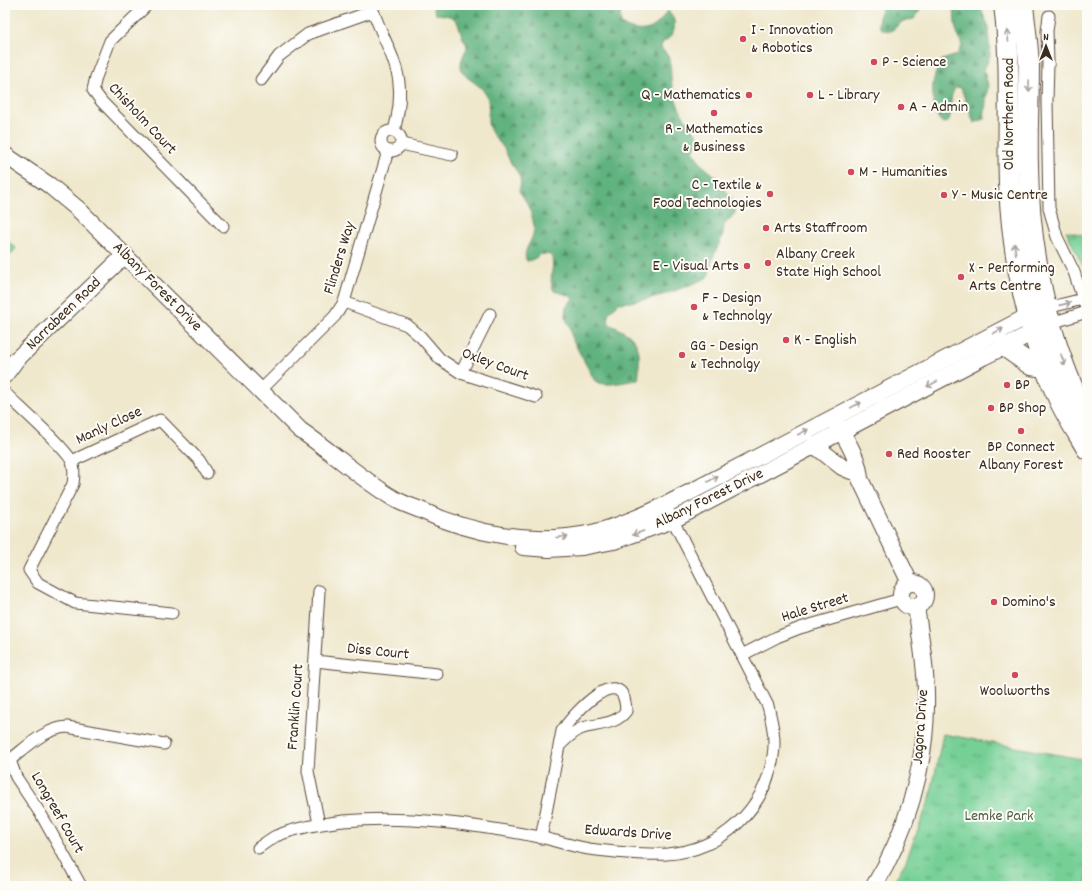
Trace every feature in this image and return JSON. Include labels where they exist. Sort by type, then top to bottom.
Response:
[{"type":"highway","name":"Old Northern Road","points":[[1004,5],[1009,57],[1009,183],[1011,213],[1018,261],[1040,319],[1068,374],[1087,418]]},
{"type":"highway","name":"Old Northern Road","points":[[1023,5],[1029,65],[1028,166],[1030,220],[1039,274],[1040,319],[1045,367],[1062,405],[1087,449]]},
{"type":"highway","points":[[1004,346],[1031,365],[1045,367]]},
{"type":"street","name":"Chisholm Court","points":[[147,5],[110,41],[96,77],[93,90],[102,102],[223,226]]},
{"type":"street","points":[[261,80],[279,56],[308,34],[372,8],[399,76],[401,98],[394,131]]},
{"type":"street","points":[[1040,319],[1087,312],[1074,272],[1057,237],[1050,208],[1047,101],[1047,31],[1049,16]]},
{"type":"street","points":[[387,131],[394,131],[400,136],[401,144],[396,150],[388,151],[382,146],[381,139],[387,131]]},
{"type":"street","points":[[401,144],[452,155]]},
{"type":"street","name":"Flinders Way","points":[[260,391],[335,316],[344,302],[388,151]]},
{"type":"street","name":"Albany Forest Drive","points":[[5,155],[64,196],[300,430],[324,447],[356,474],[395,499],[441,520],[486,533],[523,538],[560,538],[592,533],[623,523],[665,505],[829,419],[1040,319]]},
{"type":"street","name":"Narrabeen Road","points":[[5,375],[16,360],[125,255]]},
{"type":"street","points":[[1040,319],[1083,299]]},
{"type":"street","name":"Oxley Court","points":[[344,302],[407,325],[422,337],[440,359],[461,372],[536,397]]},
{"type":"street","points":[[461,372],[490,314]]},
{"type":"street","name":"Albany Forest Drive","points":[[300,430],[316,453],[380,501],[411,517],[468,538],[499,544],[543,549],[582,547],[614,541],[673,520],[1004,346],[1040,319]]},
{"type":"street","points":[[5,392],[72,461],[74,471],[73,484],[29,570],[38,583],[75,603],[172,613]]},
{"type":"street","points":[[829,419],[860,471],[855,475]]},
{"type":"street","name":"Manly Close","points":[[72,461],[160,420],[199,460],[207,473]]},
{"type":"street","points":[[814,445],[842,467],[855,475],[910,583]]},
{"type":"street","name":"Edwards Drive","points":[[258,848],[276,836],[319,824],[373,818],[486,827],[589,849],[666,854],[687,851],[708,844],[727,833],[742,820],[760,795],[769,775],[774,754],[774,739],[768,706],[665,505]]},
{"type":"street","points":[[910,583],[919,584],[926,594],[923,603],[916,608],[909,607],[901,599],[902,589],[910,583]]},
{"type":"street","name":"Franklin Court","points":[[319,592],[308,771],[319,824]]},
{"type":"street","name":"Hale Street","points":[[742,655],[777,637],[800,628],[901,599]]},
{"type":"street","name":"Jagora Drive","points":[[874,886],[885,867],[902,827],[923,752],[926,707],[922,645],[916,608]]},
{"type":"street","name":"Diss Court","points":[[315,661],[437,674]]},
{"type":"street","points":[[541,838],[562,731],[568,722],[601,691],[609,688],[616,690],[622,695],[626,711],[621,717],[610,722],[580,729],[570,735],[560,745]]},
{"type":"street","points":[[8,758],[42,735],[56,728],[67,727],[164,744]]},
{"type":"street","name":"Longreef Court","points":[[8,758],[16,777],[42,816],[81,886]]},
{"type":"green space","points":[[432,5],[620,5],[621,24],[634,30],[644,30],[653,27],[668,11],[672,15],[675,25],[674,31],[661,45],[662,50],[666,53],[670,61],[671,80],[675,97],[684,117],[699,138],[699,143],[695,146],[693,151],[701,164],[721,181],[725,190],[735,203],[735,213],[724,225],[723,235],[712,259],[709,274],[706,278],[663,295],[619,303],[608,314],[609,324],[628,334],[636,343],[639,356],[638,380],[616,384],[605,384],[595,381],[572,339],[570,327],[565,317],[566,307],[573,299],[569,295],[554,291],[552,287],[551,278],[553,264],[551,255],[541,254],[532,260],[527,261],[525,254],[532,238],[534,224],[529,208],[519,191],[521,183],[520,176],[505,150],[489,127],[489,104],[487,97],[483,90],[463,72],[461,67],[462,59],[467,46],[459,25],[452,17],[436,14]]},
{"type":"green space","points":[[878,5],[919,5],[920,11],[914,19],[903,21],[891,31],[886,31],[879,25],[878,21],[882,10]]},
{"type":"green space","points":[[954,5],[979,5],[988,25],[990,56],[984,70],[988,85],[984,119],[974,123],[961,88],[956,87],[953,91],[951,113],[948,122],[943,123],[935,111],[933,94],[934,77],[942,60],[957,55],[962,46],[955,26]]},
{"type":"green space","points":[[1066,231],[1087,236],[1087,275]]},
{"type":"green space","points":[[5,239],[16,248],[5,261]]},
{"type":"green space","name":"Lemke Park","points":[[943,734],[1087,760],[1087,886],[891,886],[906,861],[930,798]]},
{"type":"place","name":"I - Innovation & Robotics","points":[[743,39]]},
{"type":"place","name":"P - Science","points":[[874,62]]},
{"type":"place","name":"Q - Mathematics","points":[[749,95]]},
{"type":"place","name":"L - Library","points":[[810,95]]},
{"type":"place","name":"A - Admin","points":[[901,107]]},
{"type":"place","name":"R - Mathematics & Business","points":[[714,113]]},
{"type":"place","name":"M - Humanities","points":[[851,172]]},
{"type":"place","name":"C - Textile & Food Technologies","points":[[770,194]]},
{"type":"place","name":"Y - Music Centre","points":[[944,195]]},
{"type":"place","name":"Arts Staffroom","points":[[766,228]]},
{"type":"place","name":"Albany Creek State High School","points":[[768,263]]},
{"type":"place","name":"E - Visual Arts","points":[[747,266]]},
{"type":"place","name":"X - Performing Arts Centre","points":[[961,277]]},
{"type":"place","name":"F - Design & Technolgy","points":[[694,307]]},
{"type":"place","name":"K - English","points":[[786,340]]},
{"type":"place","name":"GG - Design & Technolgy","points":[[682,355]]},
{"type":"place","name":"BP","points":[[1007,385]]},
{"type":"place","name":"BP Shop","points":[[991,408]]},
{"type":"place","name":"BP Connect Albany Forest","points":[[1021,431]]},
{"type":"place","name":"Red Rooster","points":[[889,454]]},
{"type":"place","name":"Domino's","points":[[994,602]]},
{"type":"place","name":"Woolworths","points":[[1015,675]]}]
